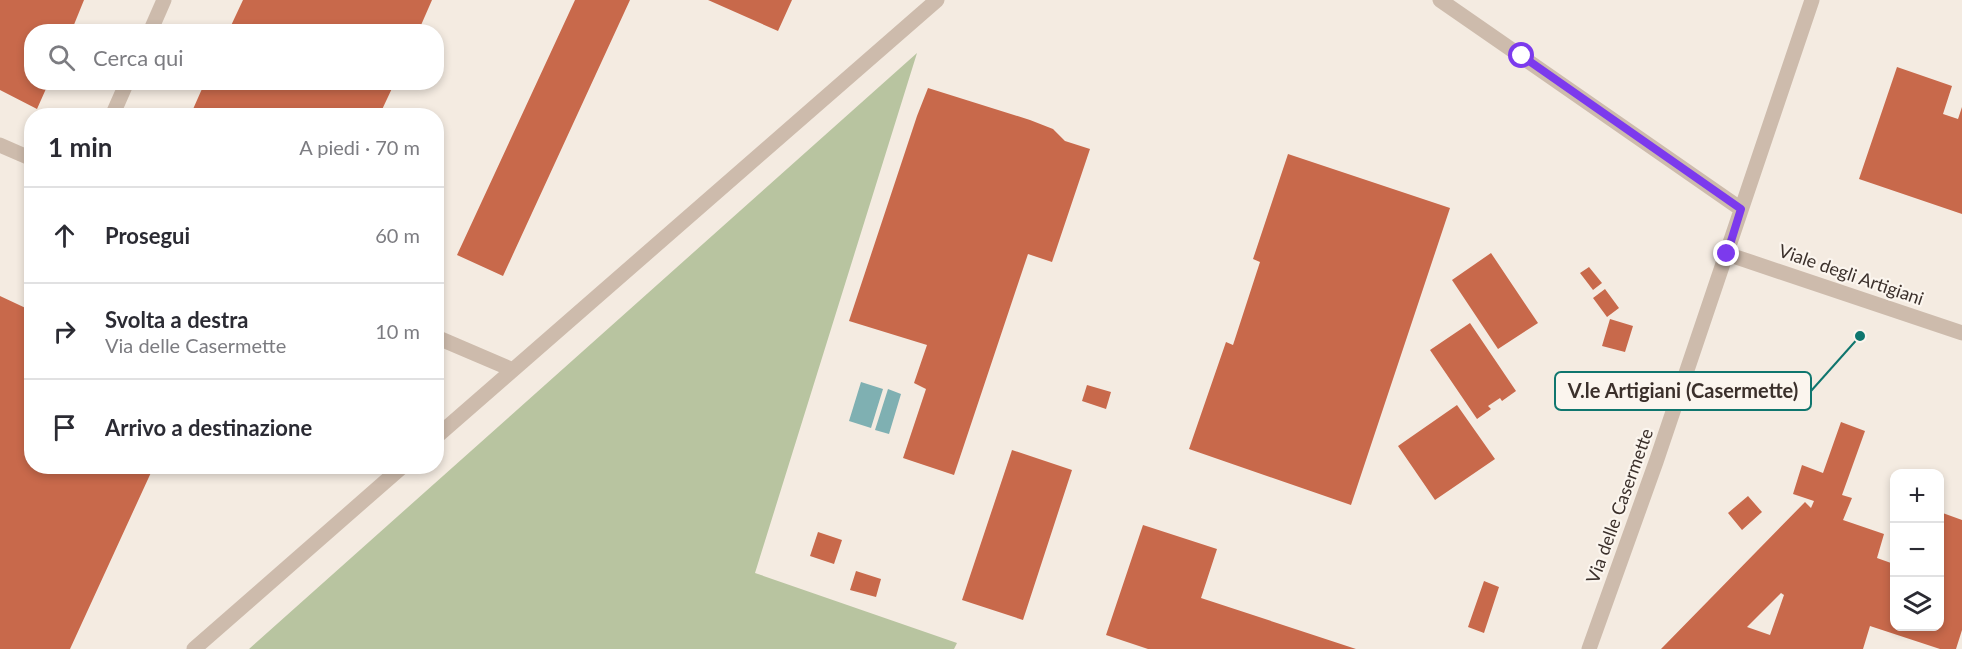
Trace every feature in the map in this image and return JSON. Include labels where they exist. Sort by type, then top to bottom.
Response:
[{"type":"street","points":[[154,24],[164,0]]},
{"type":"street","points":[[444,430],[937,0]]},
{"type":"street","points":[[1440,0],[1741,209]]},
{"type":"street","name":"Via delle Casermette","points":[[1589,649],[1656,462],[1812,0]]},
{"type":"street","points":[[116,108],[123,90]]},
{"type":"street","points":[[0,145],[24,156]]},
{"type":"street","name":"Viale degli Artigiani","points":[[1727,254],[1962,333]]},
{"type":"street","points":[[444,340],[513,370]]},
{"type":"street","points":[[194,649],[394,474]]},
{"type":"green space","points":[[917,53],[755,573],[957,643],[954,649],[249,649]]},
{"type":"water","points":[[861,382],[883,389],[871,428],[849,421]]},
{"type":"water","points":[[888,389],[901,394],[889,434],[875,430]]},
{"type":"building","points":[[0,0],[84,0],[74,24],[24,24],[24,90],[45,90],[37,108],[0,90]]},
{"type":"building","points":[[243,0],[432,0],[422,24],[232,24]]},
{"type":"building","points":[[575,0],[630,0],[503,276],[457,255]]},
{"type":"building","points":[[708,0],[792,0],[778,31]]},
{"type":"building","points":[[1897,67],[1952,86],[1943,114],[1958,119],[1962,107],[1962,214],[1859,179]]},
{"type":"building","points":[[928,88],[1030,120],[1053,129],[1065,141],[1090,149],[1052,262],[1028,254],[954,475],[903,458],[926,389],[914,383],[927,345],[849,321]]},
{"type":"building","points":[[201,90],[391,90],[383,108],[194,108]]},
{"type":"building","points":[[1288,154],[1450,208],[1351,505],[1189,449],[1226,342],[1233,345],[1260,262],[1253,259]]},
{"type":"building","points":[[1491,253],[1538,323],[1498,349],[1452,280]]},
{"type":"building","points":[[1589,267],[1602,283],[1593,290],[1580,273]]},
{"type":"building","points":[[1605,289],[1619,308],[1607,317],[1593,298]]},
{"type":"building","points":[[0,296],[24,307],[24,474],[150,474],[70,649],[0,649]]},
{"type":"building","points":[[1610,319],[1633,326],[1625,352],[1602,346]]},
{"type":"building","points":[[1470,323],[1516,391],[1502,401],[1500,398],[1488,406],[1491,409],[1477,419],[1430,350]]},
{"type":"building","points":[[1087,385],[1111,392],[1106,409],[1082,401]]},
{"type":"building","points":[[1457,405],[1495,459],[1435,500],[1398,446]]},
{"type":"building","points":[[1841,422],[1865,431],[1842,495],[1852,498],[1843,520],[1884,534],[1877,558],[1890,563],[1890,631],[1944,631],[1944,513],[1962,520],[1962,630],[1956,649],[1940,649],[1870,626],[1863,649],[1661,649],[1805,502],[1811,508],[1814,501],[1793,494],[1802,465],[1823,473]],"holes":[[[1781,593],[1784,595],[1770,635],[1747,627]]]},
{"type":"building","points":[[1012,450],[1072,470],[1023,620],[962,600]]},
{"type":"building","points":[[1748,496],[1762,512],[1742,530],[1728,513]]},
{"type":"building","points":[[1143,525],[1217,549],[1201,598],[1356,649],[1148,649],[1106,635]]},
{"type":"building","points":[[818,532],[842,540],[834,564],[810,556]]},
{"type":"building","points":[[856,571],[881,579],[876,597],[850,590]]},
{"type":"building","points":[[1484,581],[1499,587],[1484,633],[1468,627]]},
{"type":"place","name":"V.le Artigiani (Casermette)","points":[[1860,336]]},
{"type":"route","points":[[1522,56],[1741,209],[1727,254]]}]
